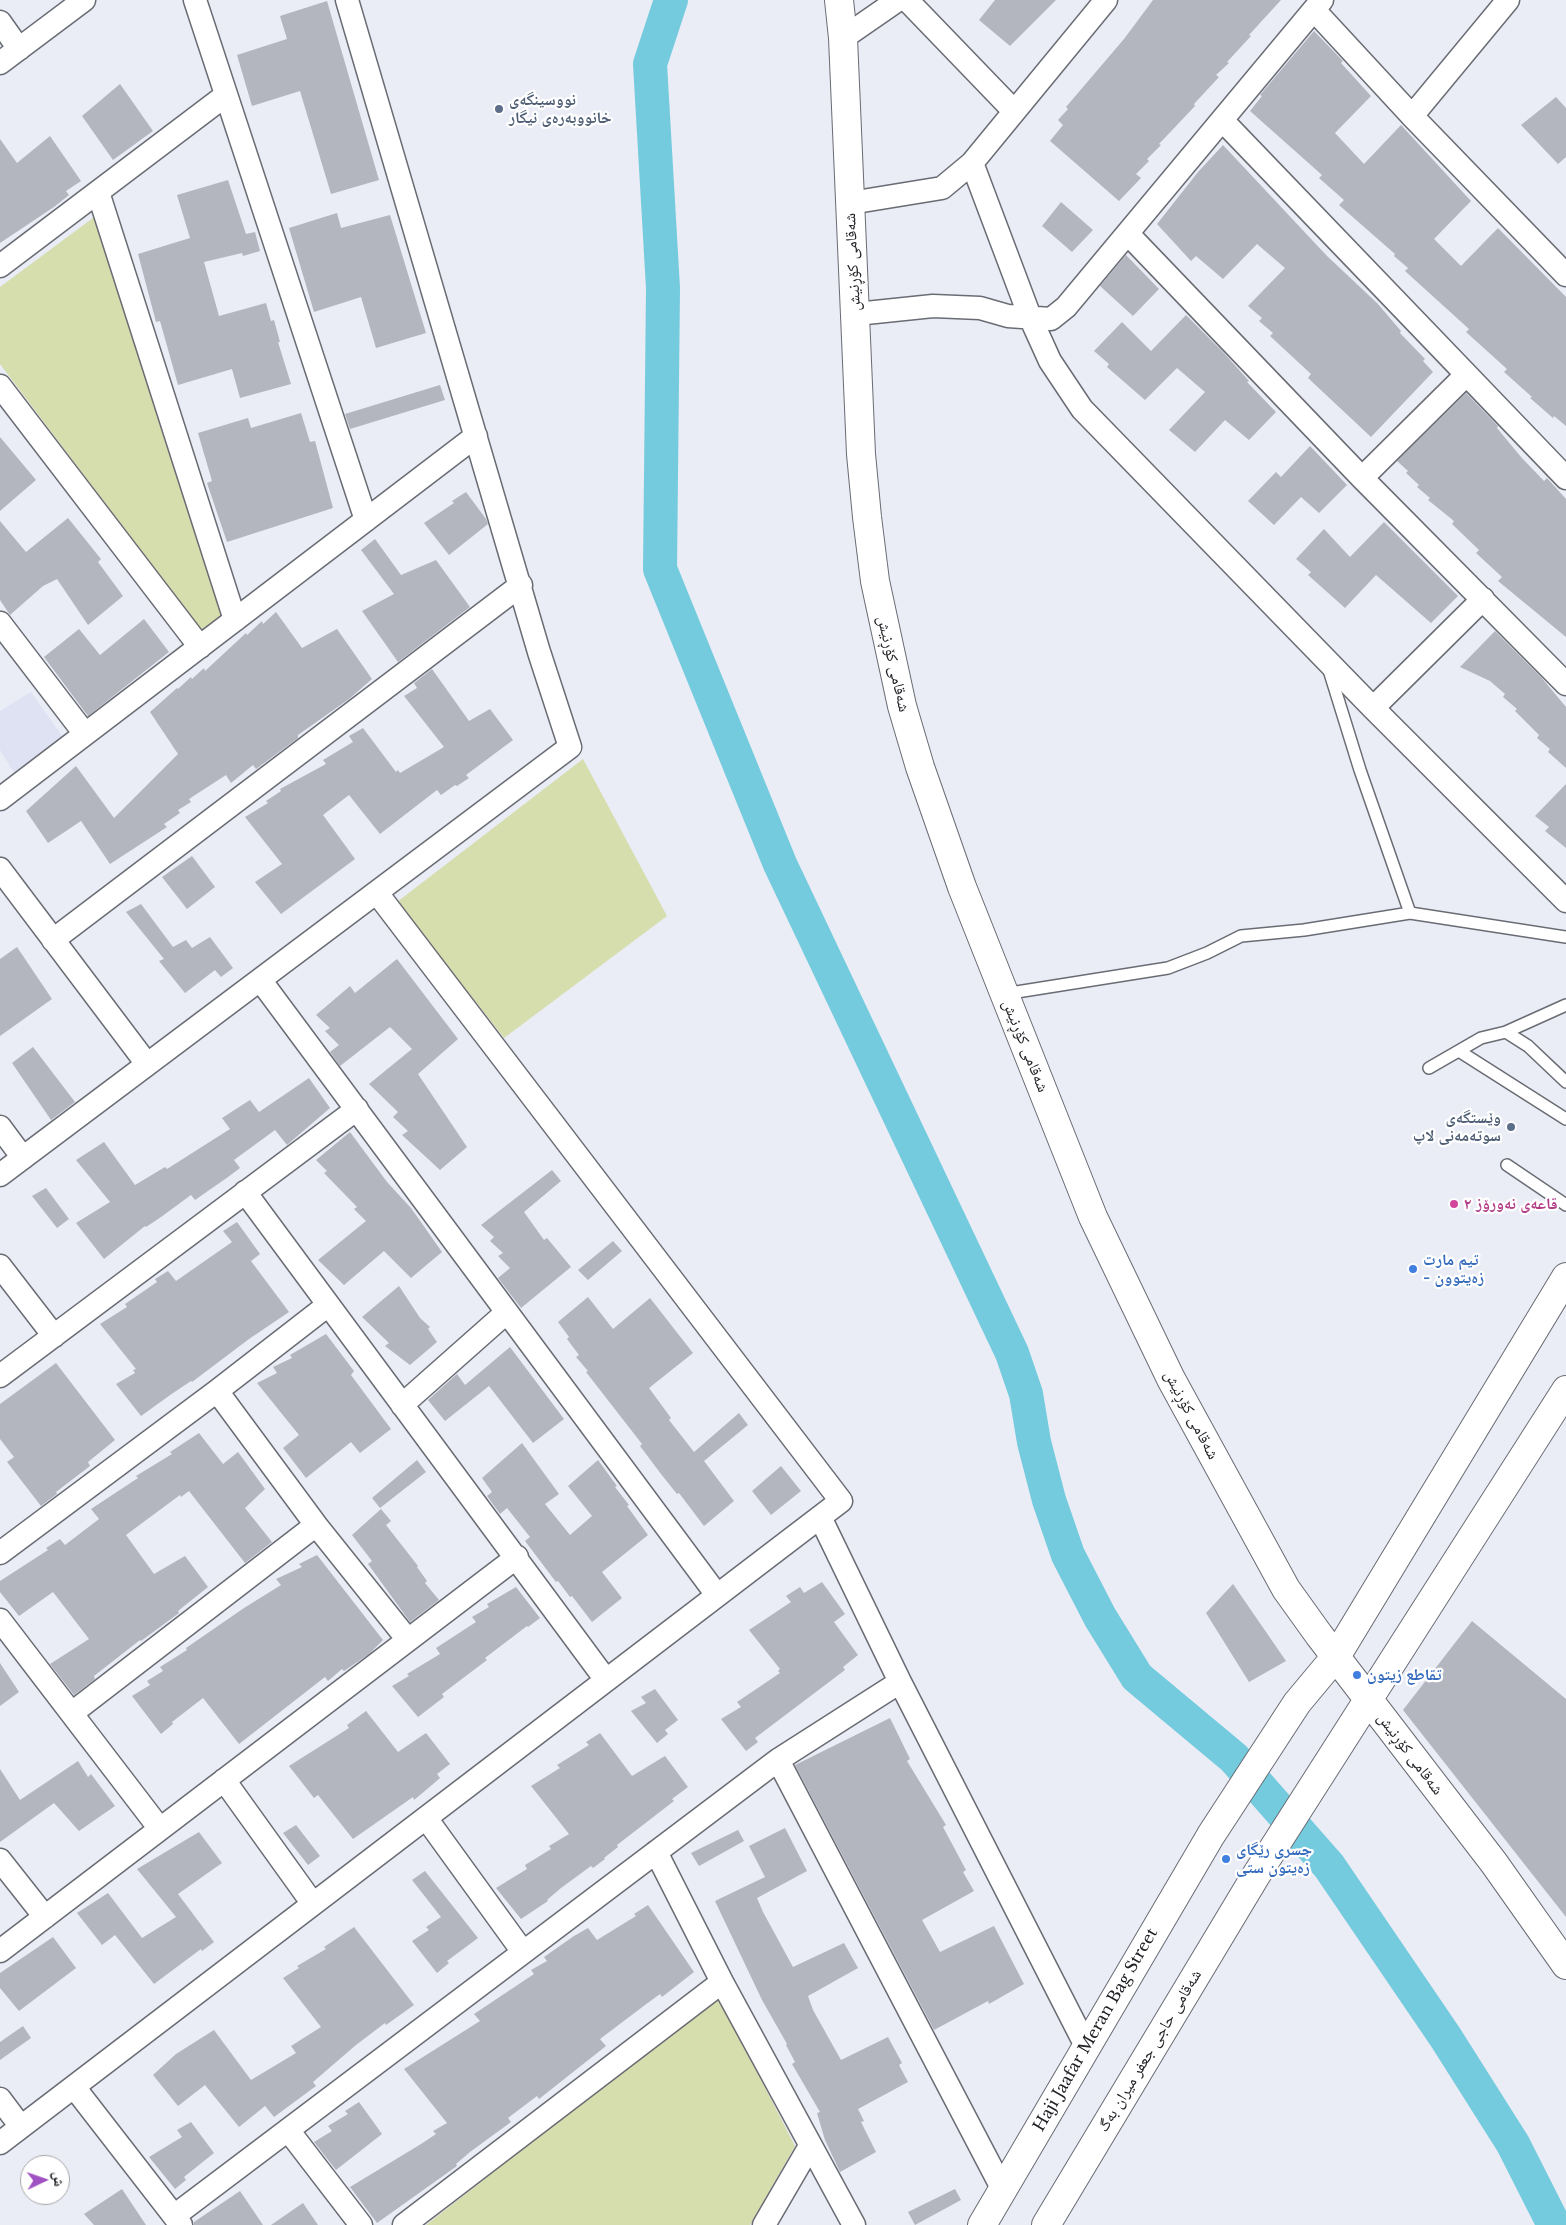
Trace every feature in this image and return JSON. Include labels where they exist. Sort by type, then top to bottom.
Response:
[{"type":"main road","name":"شەقامی کۆڕنیش","points":[[839,0],[862,454],[867,517],[875,581],[887,644],[902,706],[940,827],[1093,1217],[1167,1370],[1271,1563],[1303,1613],[1494,1863],[1566,1965]]},
{"type":"main road","name":"Haji Jaafar Meran Bag Street","points":[[982,2225],[1211,1835],[1298,1703],[1336,1656],[1566,1277]]},
{"type":"main road","name":"شەقامی حاجی جعفر میران بەگ","points":[[1051,2222],[1254,1878],[1563,1401]]},
{"type":"street","points":[[0,63],[84,0]]},
{"type":"street","points":[[195,0],[366,520]]},
{"type":"street","points":[[0,1175],[261,981],[570,747],[539,652],[521,585],[347,0]]},
{"type":"street","points":[[842,38],[898,0]]},
{"type":"street","points":[[907,0],[1013,110]]},
{"type":"street","points":[[850,203],[942,188],[972,162],[1013,110],[1106,0]]},
{"type":"street","points":[[1412,116],[1508,0]]},
{"type":"street","points":[[856,314],[933,306],[980,308],[1008,316],[1051,319],[1066,307],[1318,5],[1412,116],[1566,275]]},
{"type":"street","points":[[0,22],[19,49]]},
{"type":"street","points":[[0,266],[226,95]]},
{"type":"street","points":[[1222,120],[1566,478]]},
{"type":"street","points":[[972,162],[1030,318],[1050,361],[1082,409],[1373,708],[1566,901]]},
{"type":"street","points":[[98,192],[235,620]]},
{"type":"street","points":[[1128,234],[1362,478],[1566,684]]},
{"type":"street","points":[[1362,478],[1466,375]]},
{"type":"street","points":[[0,386],[200,646]]},
{"type":"street","points":[[0,799],[476,436]]},
{"type":"street","points":[[53,940],[521,585]]},
{"type":"street","points":[[1373,708],[1482,599]]},
{"type":"street","points":[[0,623],[85,734]]},
{"type":"street","points":[[0,870],[147,1064]]},
{"type":"street","points":[[0,2143],[841,1501],[377,893]]},
{"type":"street","points":[[261,981],[717,1595]]},
{"type":"street","points":[[0,1376],[357,1109]]},
{"type":"street","points":[[0,1128],[23,1158]]},
{"type":"street","points":[[246,1192],[606,1680]]},
{"type":"street","points":[[0,1266],[54,1336]]},
{"type":"street","points":[[0,1553],[217,1391],[328,1305]]},
{"type":"street","points":[[402,1405],[507,1312]]},
{"type":"street","points":[[217,1391],[316,1525],[408,1640]]},
{"type":"street","points":[[820,1517],[900,1682],[1086,2046]]},
{"type":"street","points":[[72,1713],[316,1525]]},
{"type":"street","points":[[0,1951],[517,1557]]},
{"type":"street","points":[[0,1620],[160,1829]]},
{"type":"street","points":[[74,2087],[177,2221],[288,2130],[778,1760],[900,1682]]},
{"type":"street","points":[[778,1760],[1003,2190]]},
{"type":"street","points":[[224,1780],[314,1904]]},
{"type":"street","points":[[426,1818],[523,1952]]},
{"type":"street","points":[[656,1852],[722,1982],[854,2225]]},
{"type":"street","points":[[0,1860],[45,1917]]},
{"type":"street","points":[[404,2225],[722,1982]]},
{"type":"street","points":[[0,2099],[21,2127]]},
{"type":"street","points":[[288,2130],[361,2225]]},
{"type":"street","points":[[764,2225],[810,2146]]},
{"type":"lane","points":[[1326,659],[1360,770],[1410,913]]},
{"type":"lane","points":[[1004,994],[1168,968],[1207,953],[1241,936],[1304,930],[1410,913],[1566,937]]},
{"type":"lane","points":[[1429,1068],[1482,1038],[1506,1032],[1566,1005]]},
{"type":"lane","points":[[1506,1032],[1528,1046],[1566,1082]]},
{"type":"lane","points":[[1459,1051],[1566,1119]]},
{"type":"lane","points":[[1506,1166],[1566,1205]]},
{"type":"shaded area","points":[[31,692],[65,740],[16,776],[0,750],[0,711]]},
{"type":"green space","points":[[97,215],[229,616],[201,636],[107,506],[0,364],[0,287]]},
{"type":"green space","points":[[583,759],[667,916],[504,1038],[397,902]]},
{"type":"green space","points":[[718,1996],[795,2146],[750,2225],[426,2225]]},
{"type":"building","points":[[995,0],[1056,0],[1010,46],[979,20]]},
{"type":"building","points":[[1153,0],[1281,0],[1249,35],[1251,36],[1227,62],[1229,63],[1216,75],[1219,77],[1194,104],[1195,106],[1159,144],[1161,145],[1147,159],[1149,161],[1136,174],[1141,178],[1119,201],[1050,141],[1063,125],[1058,120],[1068,109],[1066,107],[1124,39]]},
{"type":"building","points":[[327,1],[379,180],[331,194],[300,91],[252,106],[237,55],[287,39],[280,16]]},
{"type":"building","points":[[1314,31],[1343,61],[1341,63],[1371,96],[1335,133],[1364,164],[1401,125],[1471,201],[1434,239],[1461,266],[1498,228],[1566,297],[1566,426],[1554,416],[1553,418],[1530,398],[1532,397],[1504,372],[1507,369],[1466,332],[1469,329],[1405,271],[1408,268],[1394,256],[1395,254],[1339,205],[1344,200],[1319,178],[1322,175],[1250,111],[1262,96],[1260,95]]},
{"type":"building","points":[[120,84],[153,131],[113,160],[82,116]]},
{"type":"building","points":[[1556,97],[1566,108],[1566,157],[1558,164],[1521,125]]},
{"type":"building","points":[[50,136],[81,181],[66,191],[69,195],[54,207],[0,243],[0,139],[17,163]]},
{"type":"building","points":[[1223,145],[1327,256],[1377,303],[1401,331],[1400,333],[1425,359],[1423,361],[1433,372],[1371,437],[1308,378],[1311,374],[1270,336],[1273,333],[1259,321],[1262,318],[1248,306],[1285,268],[1257,244],[1223,279],[1196,256],[1191,261],[1157,224],[1198,172]]},
{"type":"building","points":[[228,180],[246,234],[255,232],[260,251],[243,256],[242,253],[204,262],[219,316],[266,303],[271,321],[274,320],[280,342],[278,342],[291,384],[240,398],[232,369],[178,385],[160,321],[156,322],[138,254],[190,238],[177,195]]},
{"type":"building","points":[[1061,202],[1093,230],[1072,252],[1042,226]]},
{"type":"building","points":[[337,213],[341,228],[390,215],[426,333],[376,348],[361,297],[314,312],[289,228]]},
{"type":"building","points":[[1126,255],[1159,289],[1133,316],[1100,286]]},
{"type":"building","points":[[1186,315],[1223,352],[1249,381],[1247,382],[1276,412],[1249,440],[1225,420],[1195,452],[1169,430],[1205,392],[1177,368],[1145,400],[1107,367],[1109,364],[1094,351],[1122,322],[1151,351]]},
{"type":"building","points":[[440,385],[445,400],[350,429],[345,414]]},
{"type":"building","points":[[1466,393],[1498,426],[1497,428],[1521,457],[1544,481],[1547,478],[1566,499],[1566,637],[1498,581],[1502,577],[1476,553],[1479,550],[1452,524],[1454,521],[1428,500],[1430,498],[1417,487],[1419,485],[1397,461]]},
{"type":"building","points":[[301,413],[310,442],[315,441],[333,508],[227,542],[207,483],[212,481],[198,433],[248,418],[251,428]]},
{"type":"building","points":[[0,437],[36,480],[0,511]]},
{"type":"building","points":[[1310,446],[1347,485],[1319,513],[1301,497],[1274,525],[1248,501],[1276,472],[1281,477]]},
{"type":"building","points":[[466,492],[488,524],[449,555],[424,523],[454,503],[452,501]]},
{"type":"building","points":[[68,518],[101,559],[98,562],[123,596],[88,625],[57,579],[43,586],[10,615],[0,600],[0,521],[26,552]]},
{"type":"building","points":[[1384,522],[1458,596],[1431,623],[1376,575],[1345,608],[1308,575],[1311,572],[1296,559],[1324,529],[1350,557]]},
{"type":"building","points":[[375,539],[401,575],[436,560],[470,607],[398,662],[362,611],[394,594],[361,550]]},
{"type":"building","points":[[276,612],[302,648],[337,629],[372,679],[349,699],[298,735],[298,738],[256,769],[253,765],[231,783],[226,775],[189,799],[191,802],[178,810],[180,813],[164,824],[167,827],[110,864],[81,821],[48,843],[26,811],[76,766],[114,818],[178,754],[150,712],[191,677],[192,679],[204,668],[205,671],[246,633],[247,635],[262,621],[263,624]]},
{"type":"building","points":[[144,619],[169,652],[88,716],[44,657],[79,629],[100,655]]},
{"type":"building","points":[[1495,631],[1541,677],[1566,707],[1566,768],[1548,752],[1550,749],[1537,738],[1539,735],[1515,711],[1517,709],[1503,697],[1505,694],[1490,681],[1460,667]]},
{"type":"building","points":[[432,669],[469,721],[490,709],[513,740],[466,775],[469,778],[441,795],[437,790],[380,834],[349,795],[323,815],[355,859],[281,914],[255,882],[282,864],[245,817],[268,803],[266,801],[281,791],[280,789],[326,764],[323,760],[353,742],[349,736],[363,728],[396,772],[398,770],[400,773],[444,747],[404,696],[417,688],[414,683]]},
{"type":"building","points":[[1566,784],[1566,848],[1545,831],[1549,827],[1535,816]]},
{"type":"building","points":[[192,856],[215,887],[187,909],[162,877]]},
{"type":"building","points":[[141,904],[173,947],[186,940],[192,948],[210,937],[233,968],[221,977],[215,970],[185,993],[159,961],[164,959],[126,912]]},
{"type":"building","points":[[17,947],[52,999],[0,1036],[0,959]]},
{"type":"building","points":[[397,959],[458,1039],[418,1074],[467,1147],[440,1170],[402,1135],[408,1131],[393,1117],[398,1112],[369,1084],[412,1049],[390,1027],[340,1066],[330,1052],[339,1045],[325,1031],[330,1028],[316,1015],[350,986],[355,993]]},
{"type":"building","points":[[33,1047],[75,1102],[51,1120],[12,1063]]},
{"type":"building","points":[[309,1078],[330,1108],[287,1145],[275,1130],[234,1160],[240,1168],[195,1200],[191,1195],[145,1226],[104,1259],[76,1223],[110,1202],[76,1160],[104,1142],[135,1185],[165,1167],[167,1169],[230,1129],[222,1118],[250,1100],[259,1112]]},
{"type":"building","points":[[350,1132],[387,1182],[411,1208],[442,1252],[411,1278],[384,1251],[344,1285],[318,1260],[366,1221],[354,1209],[357,1207],[324,1173],[327,1171],[316,1160]]},
{"type":"building","points":[[552,1170],[561,1181],[524,1212],[544,1240],[547,1238],[571,1267],[521,1308],[498,1278],[510,1268],[498,1256],[503,1253],[490,1241],[494,1237],[481,1225]]},
{"type":"building","points":[[46,1188],[69,1219],[57,1228],[32,1196]]},
{"type":"building","points":[[237,1222],[260,1254],[251,1261],[289,1312],[249,1339],[192,1382],[141,1416],[116,1384],[135,1373],[133,1370],[136,1369],[100,1324],[127,1307],[125,1304],[157,1282],[155,1279],[168,1271],[176,1281],[232,1242],[223,1231]]},
{"type":"building","points":[[613,1241],[622,1251],[588,1280],[578,1270]]},
{"type":"building","points":[[399,1286],[420,1318],[430,1327],[428,1329],[437,1342],[410,1365],[385,1346],[389,1343],[362,1317]]},
{"type":"building","points":[[588,1297],[613,1329],[650,1298],[693,1353],[649,1388],[671,1418],[669,1420],[694,1452],[739,1413],[748,1425],[704,1461],[734,1501],[704,1526],[679,1493],[677,1494],[661,1474],[640,1446],[642,1444],[586,1372],[588,1371],[576,1357],[579,1355],[567,1339],[569,1337],[558,1322]]},
{"type":"building","points":[[326,1334],[354,1371],[351,1375],[391,1429],[360,1453],[351,1442],[306,1478],[283,1448],[299,1435],[257,1383],[277,1373],[273,1367],[292,1358],[290,1355]]},
{"type":"building","points":[[510,1347],[564,1419],[533,1443],[489,1386],[445,1421],[428,1400],[457,1374],[465,1385]]},
{"type":"building","points":[[56,1363],[115,1440],[88,1462],[90,1466],[41,1506],[7,1462],[14,1457],[0,1439],[0,1404]]},
{"type":"building","points":[[199,1433],[223,1464],[238,1452],[265,1489],[245,1508],[272,1542],[245,1563],[189,1491],[181,1497],[180,1495],[126,1535],[154,1574],[185,1556],[208,1587],[178,1611],[179,1613],[140,1640],[94,1676],[95,1679],[74,1695],[50,1664],[89,1639],[53,1592],[19,1616],[0,1592],[0,1581],[48,1550],[46,1548],[60,1539],[65,1545],[99,1519],[91,1509],[138,1478],[136,1476],[172,1454],[170,1452]]},
{"type":"building","points":[[522,1443],[559,1494],[545,1504],[570,1535],[592,1516],[568,1486],[598,1460],[648,1535],[602,1572],[622,1598],[592,1622],[572,1596],[570,1597],[558,1581],[556,1582],[525,1541],[530,1537],[507,1508],[500,1514],[487,1496],[492,1492],[482,1478]]},
{"type":"building","points":[[417,1460],[426,1472],[380,1508],[372,1498]]},
{"type":"building","points":[[781,1466],[801,1491],[771,1515],[752,1491]]},
{"type":"building","points":[[381,1509],[391,1521],[386,1525],[418,1566],[427,1581],[425,1583],[439,1600],[410,1622],[368,1564],[372,1561],[352,1535]]},
{"type":"building","points":[[317,1555],[383,1640],[369,1654],[344,1671],[342,1669],[328,1681],[325,1677],[239,1744],[203,1698],[172,1722],[173,1724],[161,1734],[132,1696],[150,1685],[147,1681],[163,1671],[160,1667],[187,1650],[186,1648],[244,1608],[281,1585],[276,1579],[302,1567],[299,1564]]},
{"type":"building","points":[[822,1582],[845,1614],[834,1622],[858,1655],[843,1667],[845,1670],[755,1738],[758,1742],[746,1751],[721,1719],[741,1707],[737,1702],[780,1673],[778,1671],[780,1669],[749,1630],[791,1602],[786,1596],[800,1587],[804,1593]]},
{"type":"building","points":[[1233,1584],[1286,1661],[1249,1682],[1206,1613]]},
{"type":"building","points":[[516,1587],[540,1618],[485,1658],[487,1660],[442,1694],[444,1697],[418,1717],[392,1686],[409,1676],[407,1674],[440,1654],[436,1648],[476,1622],[472,1617],[489,1607],[487,1604]]},
{"type":"building","points":[[1472,1621],[1566,1699],[1566,1917],[1403,1710]]},
{"type":"building","points":[[0,1663],[19,1692],[0,1706]]},
{"type":"building","points":[[655,1689],[678,1720],[665,1730],[668,1734],[657,1743],[631,1711],[646,1703],[641,1697]]},
{"type":"building","points":[[366,1711],[398,1752],[426,1733],[450,1764],[437,1774],[440,1778],[414,1800],[413,1797],[353,1839],[318,1795],[314,1798],[289,1766],[349,1728],[347,1725]]},
{"type":"building","points":[[890,1718],[910,1759],[907,1761],[946,1825],[943,1827],[966,1870],[963,1872],[974,1891],[922,1920],[940,1952],[994,1926],[1024,1984],[989,2004],[988,2001],[934,2030],[795,1765]]},
{"type":"building","points":[[600,1733],[632,1776],[665,1756],[688,1787],[672,1799],[674,1801],[617,1845],[618,1847],[605,1859],[593,1868],[591,1866],[561,1888],[548,1901],[521,1919],[496,1888],[527,1869],[525,1865],[551,1849],[549,1846],[569,1834],[531,1786],[560,1768],[557,1765],[589,1745],[586,1742]]},
{"type":"building","points":[[78,1761],[88,1777],[91,1774],[115,1806],[79,1831],[54,1803],[0,1842],[0,1769],[20,1800]]},
{"type":"building","points":[[296,1825],[320,1856],[308,1865],[283,1833]]},
{"type":"building","points":[[785,1828],[807,1871],[757,1898],[763,1912],[793,1967],[844,1943],[858,1968],[808,1996],[813,2010],[841,2060],[888,2037],[902,2063],[899,2065],[908,2082],[858,2109],[864,2121],[861,2122],[876,2152],[840,2172],[825,2140],[817,2113],[820,2112],[792,2064],[795,2062],[787,2044],[762,2000],[715,1901],[765,1877],[749,1846]]},
{"type":"building","points":[[738,1830],[744,1841],[699,1866],[691,1853]]},
{"type":"building","points":[[199,1832],[222,1863],[178,1894],[214,1942],[202,1951],[201,1949],[154,1984],[115,1935],[102,1945],[77,1913],[108,1893],[142,1938],[176,1917],[137,1869]]},
{"type":"building","points":[[425,1871],[478,1938],[447,1961],[449,1963],[437,1973],[412,1941],[429,1930],[426,1927],[441,1917],[412,1880]]},
{"type":"building","points":[[648,1905],[694,1972],[662,1997],[660,1994],[600,2039],[606,2046],[539,2099],[537,2096],[508,2118],[511,2122],[470,2152],[456,2164],[457,2166],[377,2223],[350,2187],[421,2144],[436,2134],[433,2131],[447,2123],[404,2069],[480,2021],[474,2014],[534,1974],[531,1970],[547,1961],[544,1957],[574,1936],[588,1928],[597,1940],[636,1916],[634,1914]]},
{"type":"building","points":[[354,1927],[414,2005],[386,2025],[385,2023],[356,2045],[313,2082],[316,2086],[274,2117],[265,2106],[239,2127],[205,2085],[178,2106],[153,2075],[176,2054],[214,2030],[251,2080],[296,2053],[291,2046],[321,2027],[283,1978],[299,1968],[297,1966],[326,1949],[324,1947]]},
{"type":"building","points":[[53,1937],[76,1968],[19,2011],[0,1988],[0,1973]]},
{"type":"building","points":[[23,2026],[31,2038],[0,2060],[0,2042]]},
{"type":"building","points":[[359,2102],[382,2134],[336,2170],[314,2142],[332,2131],[328,2126],[348,2114],[345,2111]]},
{"type":"building","points":[[191,2122],[214,2153],[184,2177],[186,2180],[175,2189],[149,2157],[182,2137],[177,2130]]},
{"type":"building","points":[[122,2189],[146,2225],[94,2225],[84,2214]]},
{"type":"building","points":[[955,2189],[961,2200],[915,2225],[908,2212]]},
{"type":"building","points":[[240,2191],[263,2225],[194,2225],[194,2222]]},
{"type":"building","points":[[303,2203],[318,2225],[271,2225]]},
{"type":"waterway","points":[[671,0],[650,64],[663,288],[660,569],[780,864],[1012,1353],[1026,1394],[1034,1442],[1049,1500],[1068,1555],[1100,1617],[1137,1677],[1234,1758],[1329,1866],[1446,2038],[1513,2144],[1554,2225]]},
{"type":"place","name":"نووسینگەی خانووبەرەی نیگار","points":[[499,109]]},
{"type":"place","name":"وێستگەی سوتەمەنی لاپ","points":[[1511,1127]]},
{"type":"place","name":"قاعەی نەورۆز ٢","points":[[1454,1204]]},
{"type":"place","name":"تیم مارت - زەیتوون","points":[[1413,1269]]},
{"type":"place","name":"تقاطع زيتون","points":[[1357,1675]]},
{"type":"place","name":"جسری رێگای زەیتون ستی","points":[[1226,1859]]}]
